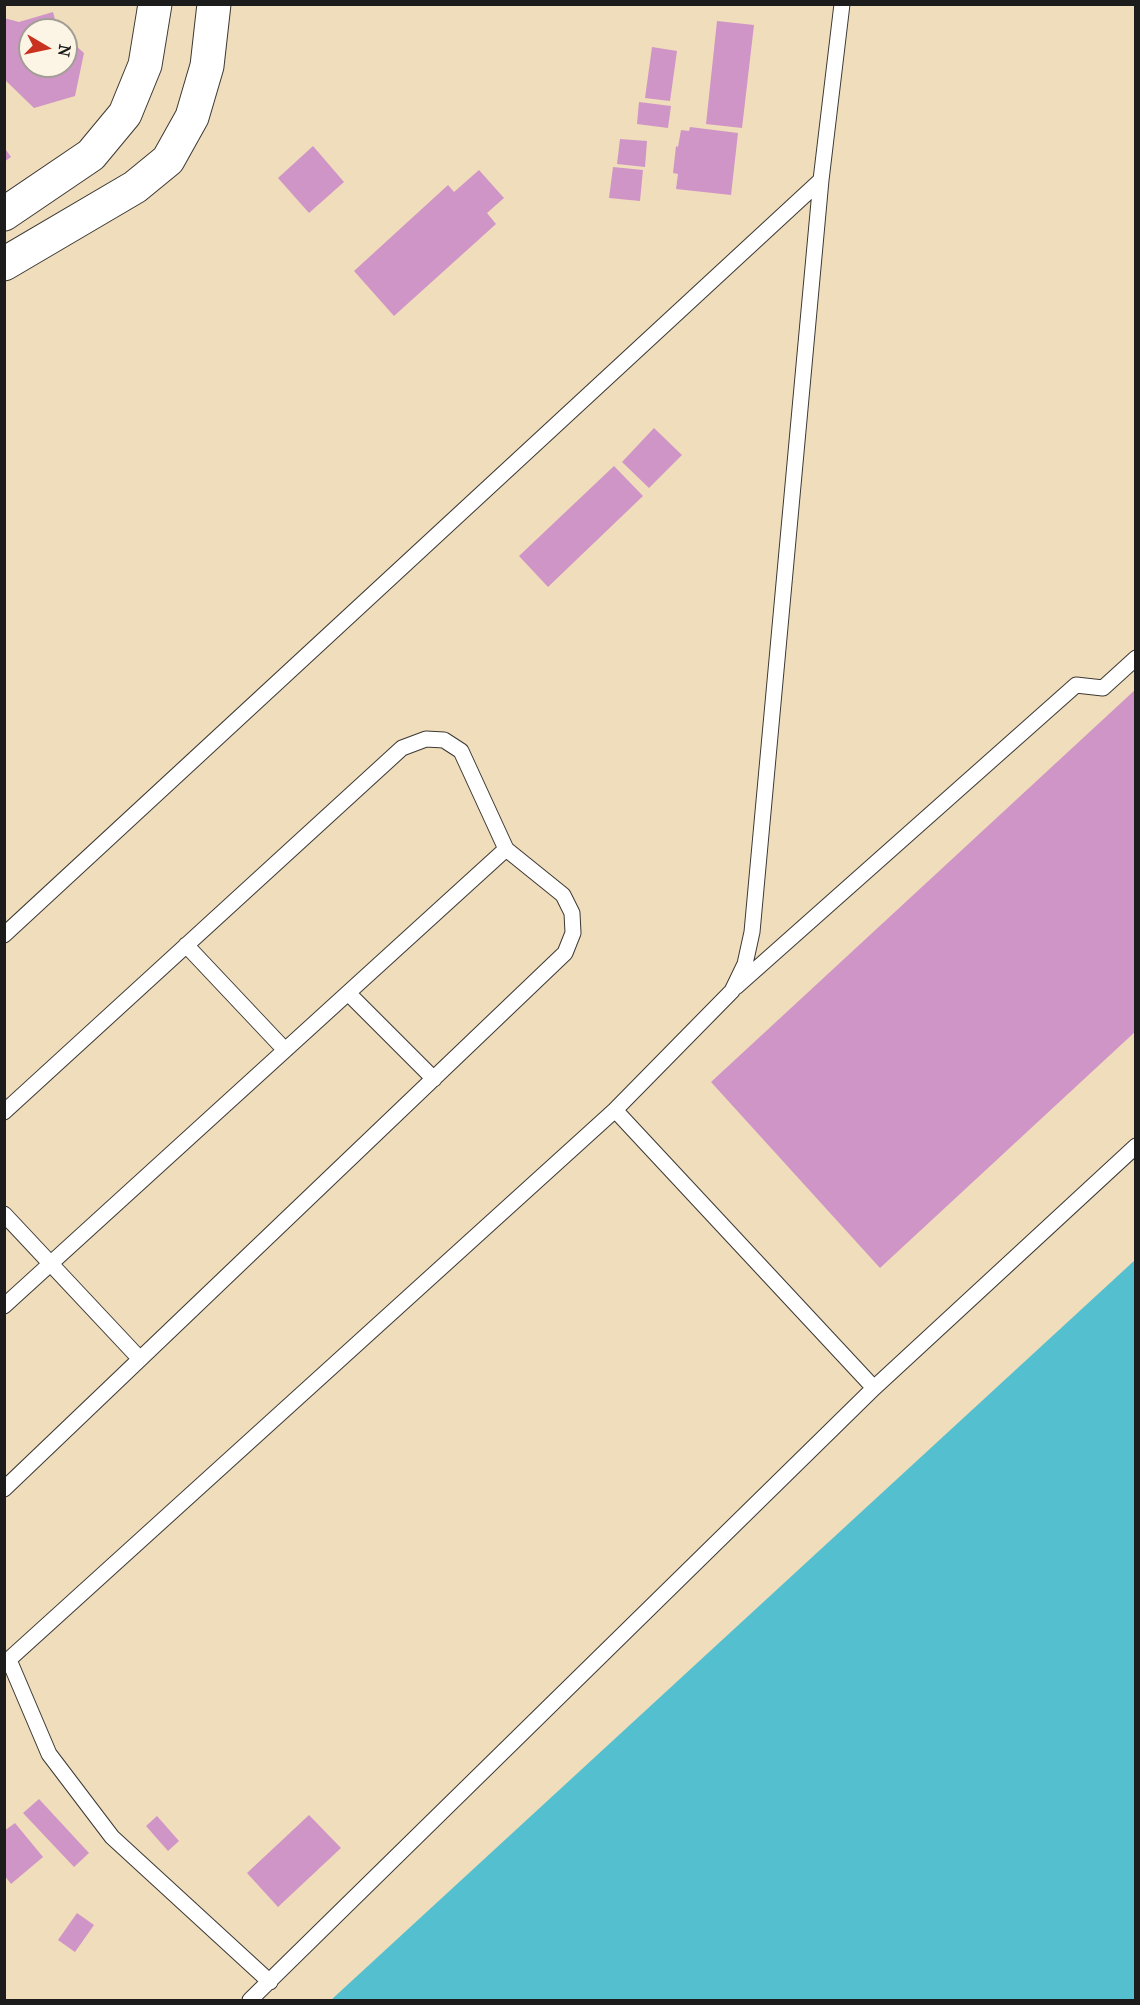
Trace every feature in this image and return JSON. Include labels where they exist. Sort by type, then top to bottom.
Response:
[{"type":"main road","points":[[4,214],[91,155],[125,114],[145,65],[155,6]]},
{"type":"main road","points":[[4,264],[135,187],[168,160],[192,117],[207,66],[214,6]]},
{"type":"lane","points":[[732,991],[745,964],[752,932],[821,180],[842,4]]},
{"type":"lane","points":[[4,935],[821,180]]},
{"type":"lane","points":[[270,1982],[112,1837],[49,1755],[7,1662],[615,1110],[732,991],[1076,685],[1103,688],[1136,658]]},
{"type":"lane","points":[[4,1112],[402,748],[426,739],[444,740],[461,751],[506,849],[563,896],[572,913],[573,933],[566,953],[4,1489]]},
{"type":"lane","points":[[4,1306],[506,849]]},
{"type":"lane","points":[[186,945],[285,1050]]},
{"type":"lane","points":[[348,993],[434,1079]]},
{"type":"lane","points":[[615,1110],[874,1388]]},
{"type":"lane","points":[[250,2001],[874,1388],[1136,1146]]},
{"type":"lane","points":[[4,1214],[140,1359]]},
{"type":"water","points":[[1135,1260],[1135,2000],[331,2000]]},
{"type":"building","points":[[53,12],[55,18],[33,18]]},
{"type":"building","points":[[4,18],[18,22],[18,78],[78,78],[78,48],[84,53],[75,96],[34,108],[4,79]]},
{"type":"building","points":[[717,21],[754,25],[742,128],[706,124]]},
{"type":"building","points":[[652,47],[677,51],[670,101],[645,98]]},
{"type":"building","points":[[639,102],[671,106],[668,128],[637,124]]},
{"type":"building","points":[[690,127],[738,133],[731,195],[676,189],[678,174],[673,173],[676,146],[678,147],[681,130],[689,131]]},
{"type":"building","points":[[620,139],[647,141],[645,167],[617,164]]},
{"type":"building","points":[[313,146],[344,182],[309,213],[278,178]]},
{"type":"building","points":[[4,147],[11,157],[4,162]]},
{"type":"building","points":[[613,167],[643,170],[640,201],[609,198]]},
{"type":"building","points":[[479,170],[504,198],[487,213],[496,224],[394,316],[354,271],[448,185],[454,192]]},
{"type":"building","points":[[654,428],[682,455],[649,488],[622,462]]},
{"type":"building","points":[[614,466],[643,496],[548,587],[519,556]]},
{"type":"building","points":[[1136,689],[1136,1031],[880,1268],[711,1082]]},
{"type":"building","points":[[39,1799],[89,1853],[74,1867],[23,1813]]},
{"type":"building","points":[[309,1815],[341,1848],[278,1907],[247,1873]]},
{"type":"building","points":[[157,1816],[179,1841],[168,1851],[146,1826]]},
{"type":"building","points":[[15,1823],[43,1857],[11,1884],[4,1875],[4,1831]]},
{"type":"building","points":[[77,1913],[94,1925],[75,1952],[58,1940]]}]
